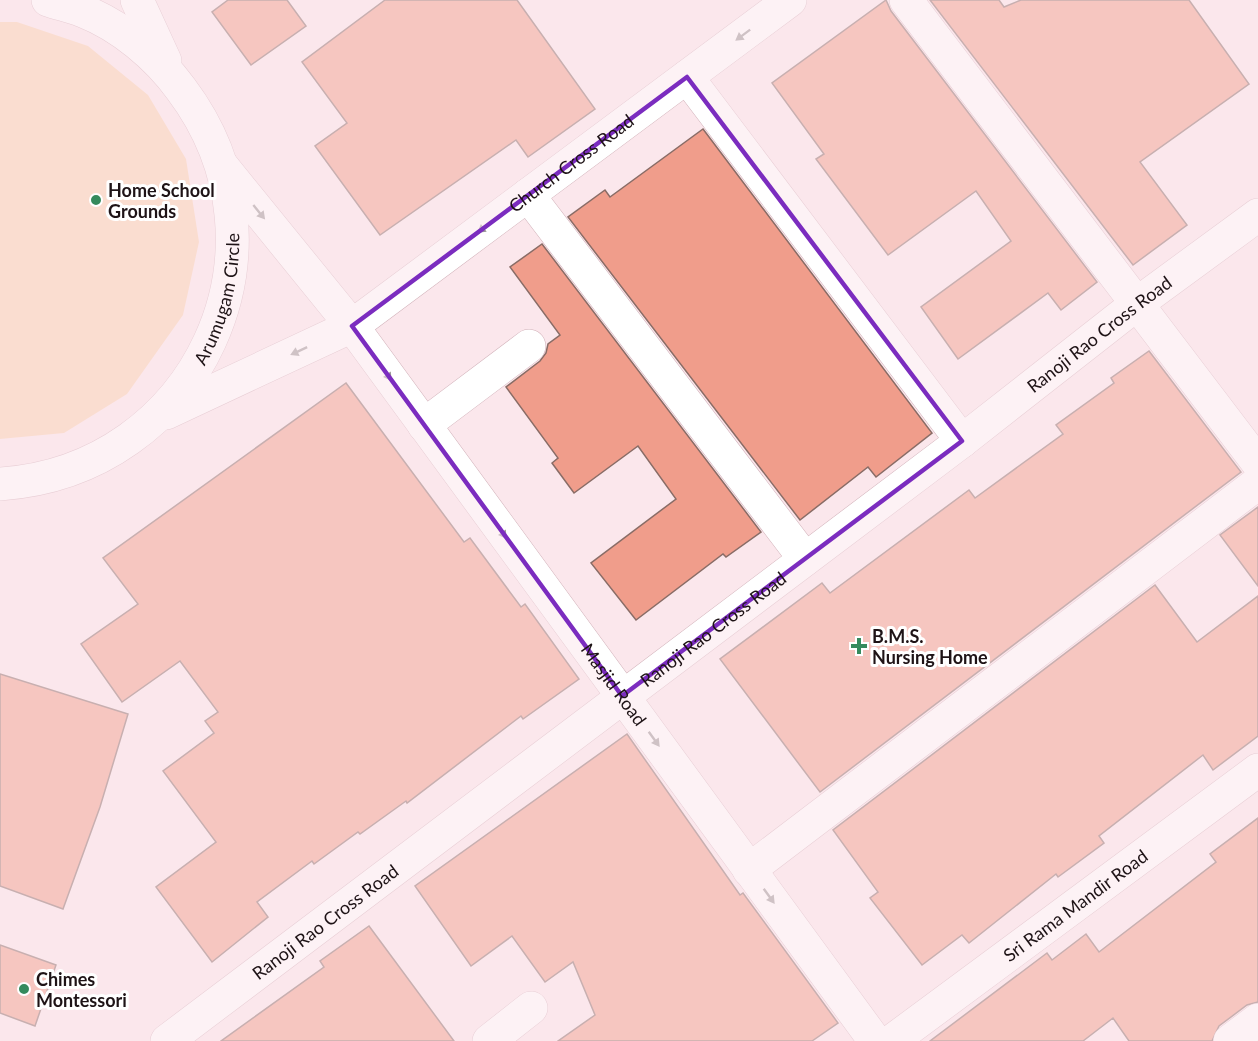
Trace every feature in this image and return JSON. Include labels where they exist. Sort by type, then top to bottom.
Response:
[{"type":"street","name":"Arumugam Circle","points":[[0,502],[15,483],[77,469],[112,451],[159,417],[193,374],[220,316],[231,274],[232,220],[222,166],[210,134],[193,104],[172,77],[131,39],[84,11],[48,0]]},
{"type":"street","points":[[110,0],[131,39]]},
{"type":"street","points":[[136,0],[172,77]]},
{"type":"street","name":"Church Cross Road","points":[[159,417],[352,326],[789,0]]},
{"type":"street","points":[[906,0],[1258,463]]},
{"type":"street","points":[[687,76],[962,441]]},
{"type":"street","name":"Masjid Road","points":[[222,166],[352,326],[875,1041]]},
{"type":"street","points":[[528,195],[805,559]]},
{"type":"street","name":"Ranoji Rao Cross Road","points":[[167,1041],[962,441],[1138,303],[1258,215]]},
{"type":"street","points":[[424,425],[529,346]]},
{"type":"street","points":[[749,870],[1258,483]]},
{"type":"street","name":"Sri Rama Mandir Road","points":[[892,1041],[1258,770]]},
{"type":"street","points":[[489,1041],[531,1008]]},
{"type":"street","points":[[1230,1041],[1258,1020]]},
{"type":"highlighted area","points":[[687,77],[962,441],[622,696],[352,326]]},
{"type":"shaded area","name":"Home School Grounds","points":[[0,22],[17,22],[88,46],[148,95],[186,159],[199,242],[183,315],[127,394],[64,433],[0,439]]},
{"type":"building","points":[[228,0],[287,0],[306,26],[251,65],[212,12]]},
{"type":"building","points":[[385,0],[517,0],[595,109],[528,157],[516,140],[380,235],[315,146],[347,123],[302,62]]},
{"type":"building","points":[[886,0],[891,11],[1097,282],[1061,310],[1048,293],[958,359],[921,307],[1011,241],[976,191],[888,255],[816,159],[824,154],[772,83]]},
{"type":"building","points":[[930,0],[999,0],[1004,7],[1021,0],[1189,0],[1249,84],[1140,162],[1187,225],[1133,265]]},
{"type":"building","points":[[703,129],[932,433],[876,477],[868,467],[800,520],[568,217],[605,190],[610,197]]},
{"type":"building","points":[[542,244],[761,532],[726,557],[723,554],[636,620],[591,563],[676,499],[638,446],[574,493],[552,463],[558,458],[506,387],[540,361],[546,353],[548,344],[560,335],[510,267]]},
{"type":"building","points":[[1149,351],[1241,472],[820,792],[720,659],[822,583],[830,593],[969,490],[975,498],[1063,434],[1056,425],[1114,383],[1111,378]]},
{"type":"building","points":[[346,383],[464,542],[470,538],[521,607],[525,604],[579,679],[523,719],[521,716],[407,803],[406,801],[360,834],[358,832],[314,864],[312,861],[257,902],[268,917],[212,962],[156,887],[216,842],[163,771],[214,733],[205,721],[218,712],[180,661],[122,702],[81,644],[138,604],[103,558]]},
{"type":"building","points":[[1258,507],[1258,586],[1220,535]]},
{"type":"building","points":[[1155,585],[1197,642],[1258,596],[1258,736],[1213,770],[1203,755],[1099,836],[1104,843],[1058,877],[1056,874],[969,943],[962,935],[922,965],[870,898],[878,892],[833,830]]},
{"type":"building","points":[[0,674],[128,714],[100,807],[63,909],[0,886]]},
{"type":"building","points":[[627,734],[740,895],[743,893],[838,1023],[812,1041],[558,1041],[595,1015],[573,962],[545,982],[512,936],[471,966],[415,886]]},
{"type":"building","points":[[1258,818],[1258,1002],[1247,1005],[1219,1026],[1212,1041],[1129,1041],[1113,1018],[1083,1041],[930,1041],[1047,953],[1052,960],[1086,934],[1099,952],[1216,862],[1210,854]]},
{"type":"building","points":[[369,926],[454,1041],[221,1041],[324,967],[320,961]]},
{"type":"building","name":"Chimes Montessori","points":[[0,945],[56,965],[35,1026],[0,1013]]},
{"type":"place","name":"Home School Grounds","points":[[96,200]]},
{"type":"place","name":"B.M.S. Nursing Home","points":[[859,646]]},
{"type":"place","name":"Chimes Montessori","points":[[24,989]]}]
